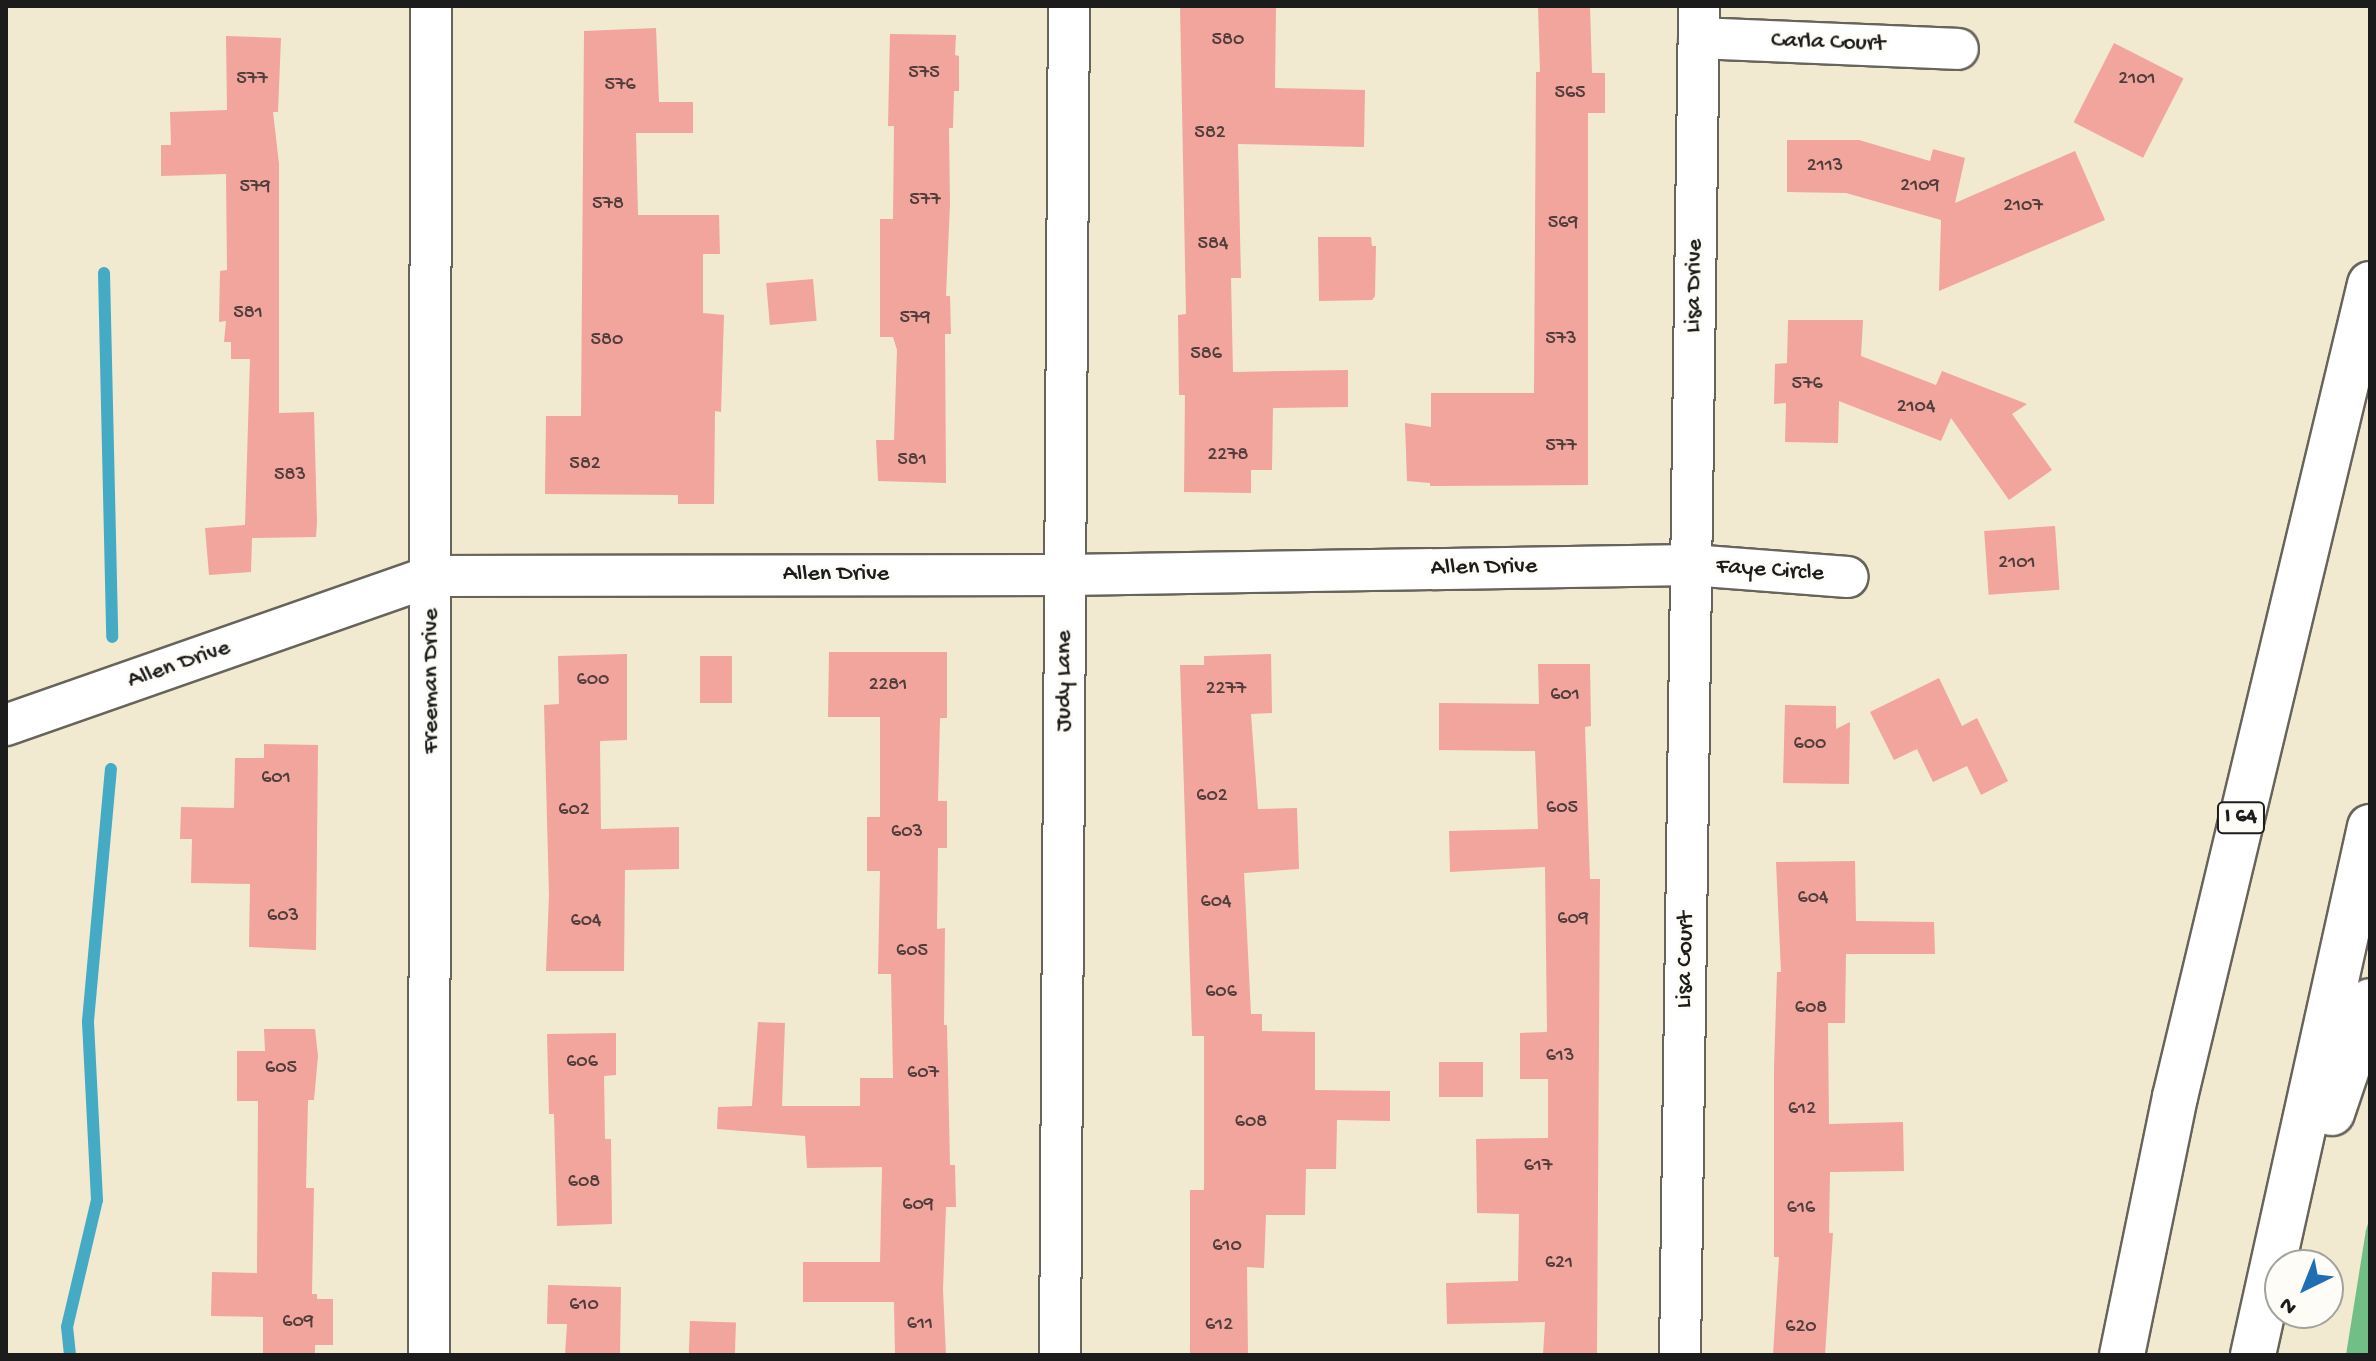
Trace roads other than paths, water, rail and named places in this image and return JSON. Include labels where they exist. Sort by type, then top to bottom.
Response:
[{"type":"highway","name":"I 64","points":[[2122,1355],[2175,1097],[2370,284]]},
{"type":"highway","points":[[2257,1338],[2370,827]]},
{"type":"highway","points":[[2257,1338],[2370,1001]]},
{"type":"street","name":"Freeman Drive","points":[[429,1355],[431,6]]},
{"type":"street","name":"Judy Lane","points":[[1060,1355],[1069,6]]},
{"type":"street","name":"Carla Court","points":[[1699,22],[1958,49]]},
{"type":"street","name":"Lisa Drive","points":[[1691,565],[1699,22]]},
{"type":"street","name":"Allen Drive","points":[[6,725],[432,576],[1066,575],[1691,565]]},
{"type":"street","name":"Faye Circle","points":[[1691,565],[1848,577]]},
{"type":"street","name":"Lisa Court","points":[[1680,1355],[1691,565]]},
{"type":"waterway","points":[[104,273],[112,637]]},
{"type":"waterway","points":[[70,1355],[67,1327],[97,1200],[88,1021],[111,769]]}]
